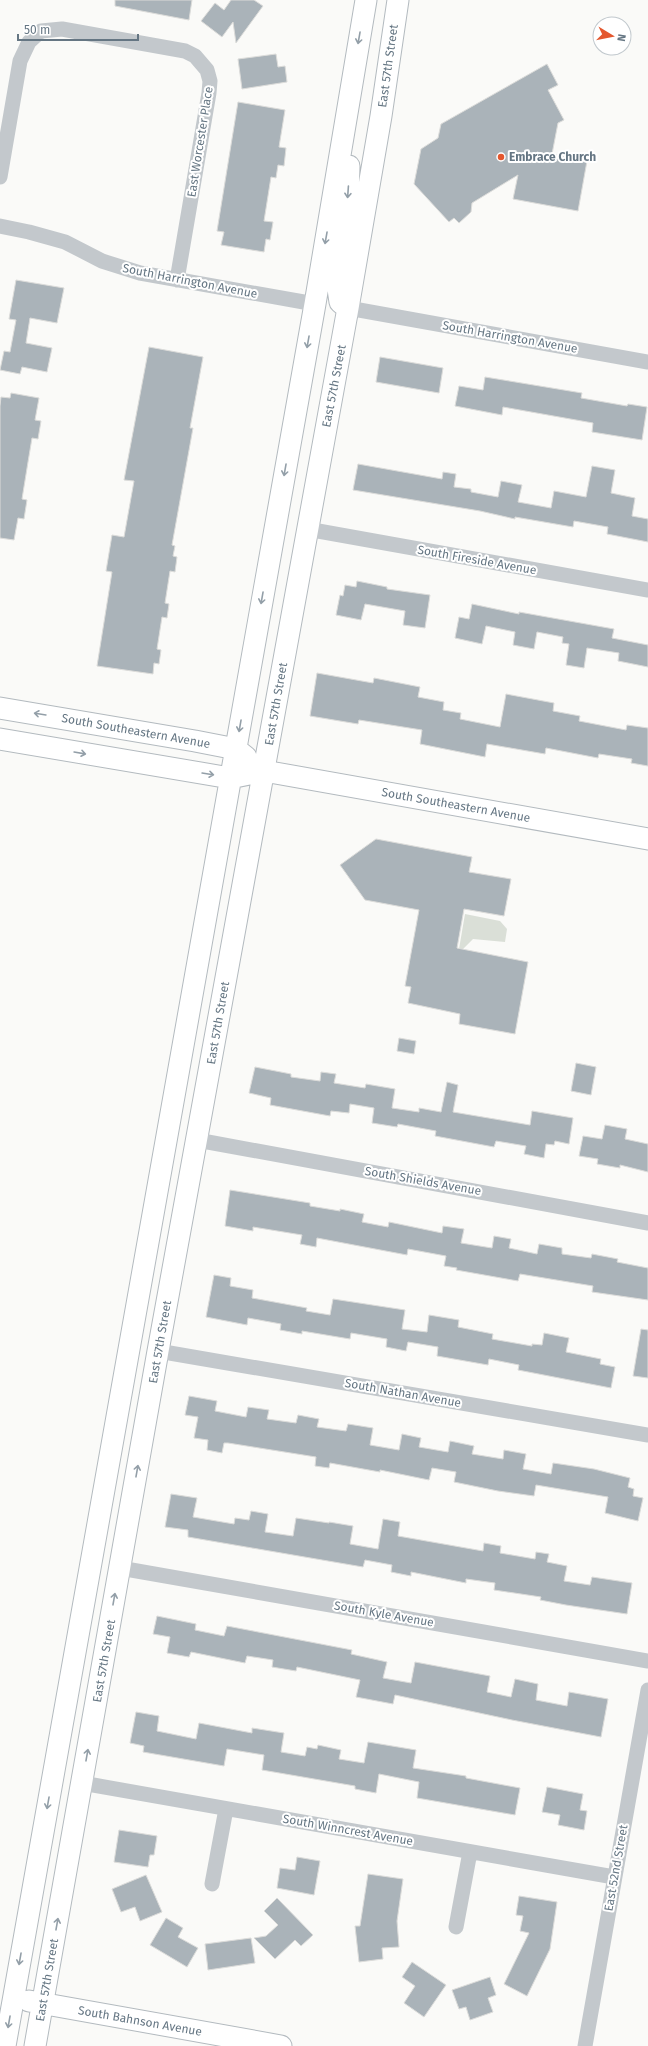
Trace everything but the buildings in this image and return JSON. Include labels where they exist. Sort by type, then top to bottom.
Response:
[{"type":"main road","points":[[5,2046],[7,1997],[236,749],[315,304],[366,0]]},
{"type":"main road","name":"East 57th Street","points":[[35,2046],[158,1351],[348,308],[381,116],[398,0]]},
{"type":"main road","points":[[348,308],[342,306],[340,302],[337,282],[348,195],[349,97]]},
{"type":"main road","name":"South Southeastern Avenue","points":[[0,708],[236,749],[264,771]]},
{"type":"main road","name":"South Southeastern Avenue","points":[[0,739],[230,778],[264,771],[648,838]]},
{"type":"main road","name":"South Bahnson Avenue","points":[[7,1997],[202,2039],[281,2046]]},
{"type":"street","name":"East Worcester Place","points":[[0,177],[20,61],[29,42],[41,31],[62,29],[173,48],[195,56],[207,70],[210,81],[177,280]]},
{"type":"street","name":"South Harrington Avenue","points":[[0,226],[65,242],[117,267],[177,280],[315,304]]},
{"type":"street","name":"South Harrington Avenue","points":[[348,308],[648,362]]},
{"type":"street","name":"South Fireside Avenue","points":[[307,529],[648,590]]},
{"type":"street","name":"South Shields Avenue","points":[[197,1140],[648,1223]]},
{"type":"street","name":"South Nathan Avenue","points":[[158,1351],[648,1435]]},
{"type":"street","name":"South Kyle Avenue","points":[[120,1568],[648,1661]]},
{"type":"street","name":"East 52nd Street","points":[[585,2046],[648,1690]]},
{"type":"street","name":"South Winncrest Avenue","points":[[82,1784],[614,1877]]},
{"type":"street","points":[[212,1884],[226,1809]]},
{"type":"street","points":[[456,1927],[470,1852]]},
{"type":"shaded area","points":[[465,914],[500,921],[507,929],[505,942],[473,939],[462,950],[459,949]]},
{"type":"place","name":"Embrace Church","points":[[501,157]]}]
